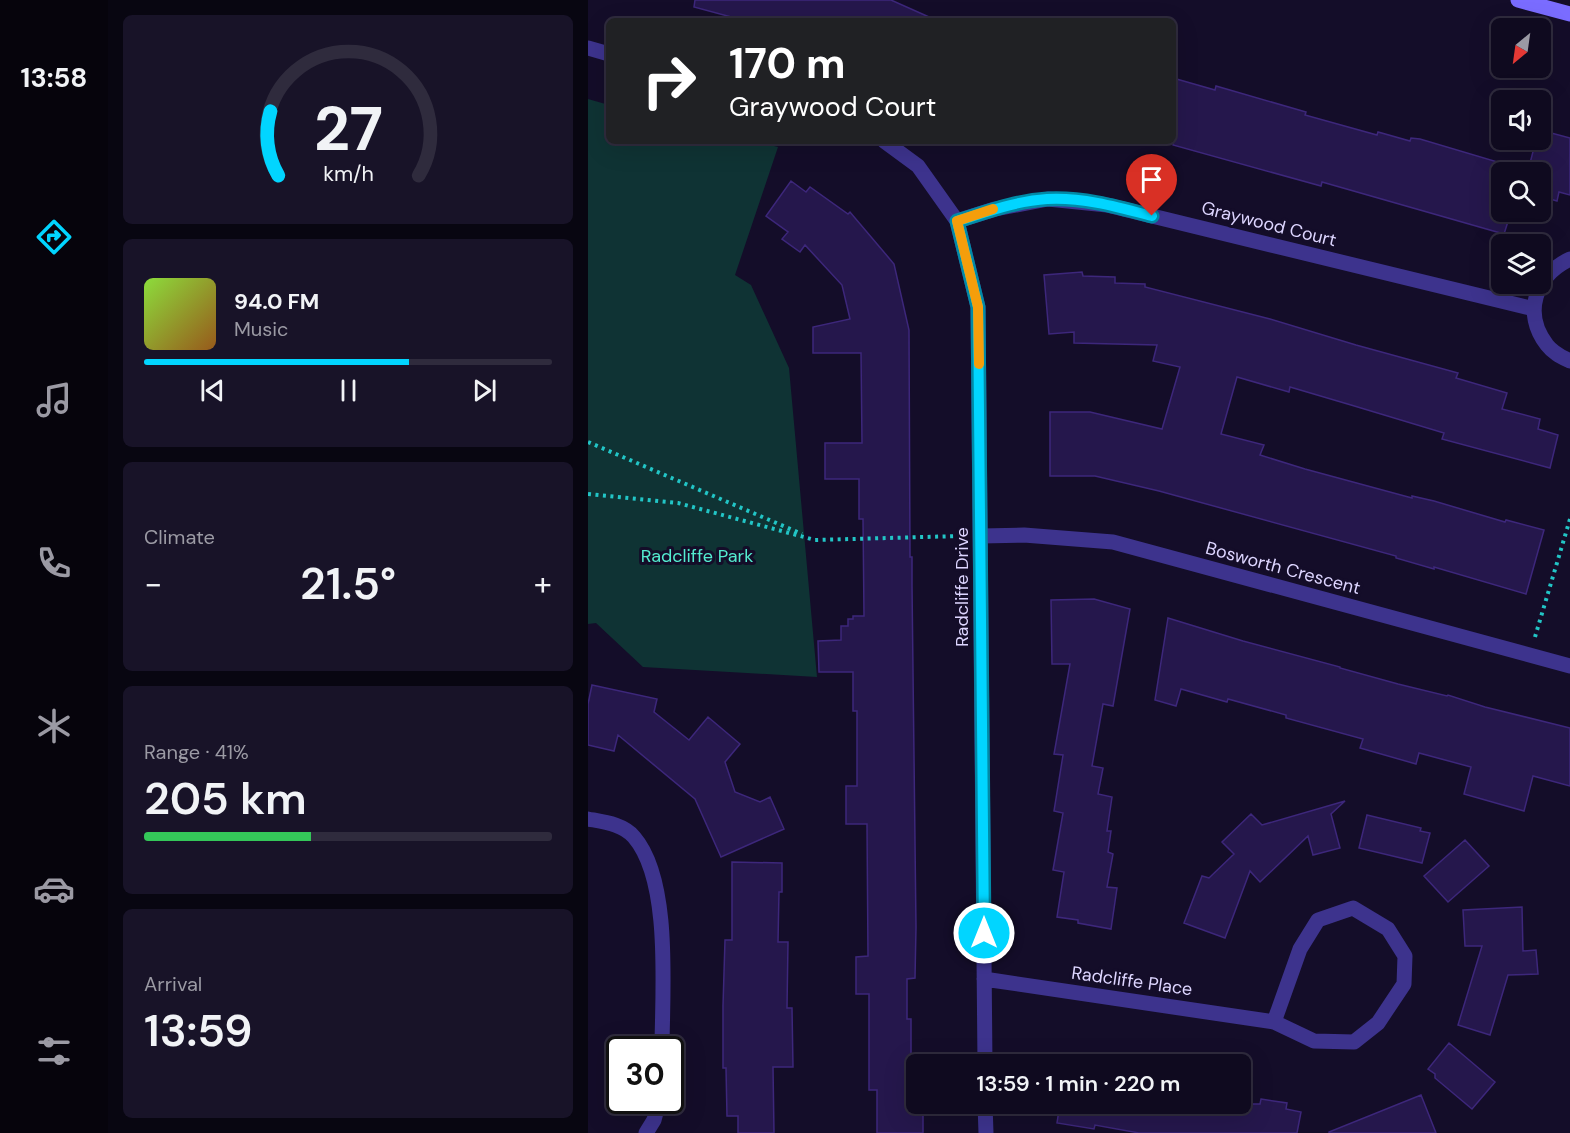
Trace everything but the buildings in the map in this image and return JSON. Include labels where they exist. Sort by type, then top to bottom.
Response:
[{"type":"street","points":[[1518,0],[1570,14]]},
{"type":"street","points":[[588,48],[606,53]]},
{"type":"street","name":"Radcliffe Drive","points":[[888,144],[918,166],[957,221],[978,307],[985,1054]]},
{"type":"street","name":"Graywood Court","points":[[957,221],[995,209],[1048,199],[1107,205],[1534,309]]},
{"type":"street","points":[[1570,259],[1557,265],[1547,274],[1538,292],[1534,309],[1537,328],[1547,345],[1570,361]]},
{"type":"street","name":"Bosworth Crescent","points":[[981,536],[1024,535],[1113,542],[1570,666]]},
{"type":"street","points":[[588,819],[618,826],[634,836],[643,850],[656,883],[662,919],[662,1036]]},
{"type":"street","name":"Radcliffe Place","points":[[984,979],[1274,1022],[1314,1041],[1354,1042],[1378,1023],[1404,984],[1405,956],[1388,929],[1353,908],[1318,920],[1299,949],[1274,1022]]},
{"type":"street","points":[[646,1133],[656,1114]]},
{"type":"street","points":[[985,1114],[986,1133]]},
{"type":"path","points":[[588,442],[815,540]]},
{"type":"path","points":[[588,494],[678,503],[815,540],[981,536]]},
{"type":"path","points":[[1530,655],[1570,519]]},
{"type":"green space","name":"Radcliffe Park","points":[[588,99],[606,104],[606,144],[766,144],[778,147],[735,275],[751,285],[789,368],[817,677],[643,667],[596,623],[588,624]]},
{"type":"slow traffic","points":[[979,364],[978,307],[957,221],[993,209]]},
{"type":"route","points":[[984,933],[978,307],[957,221],[1019,203],[1048,199],[1077,200],[1152,216]]}]
